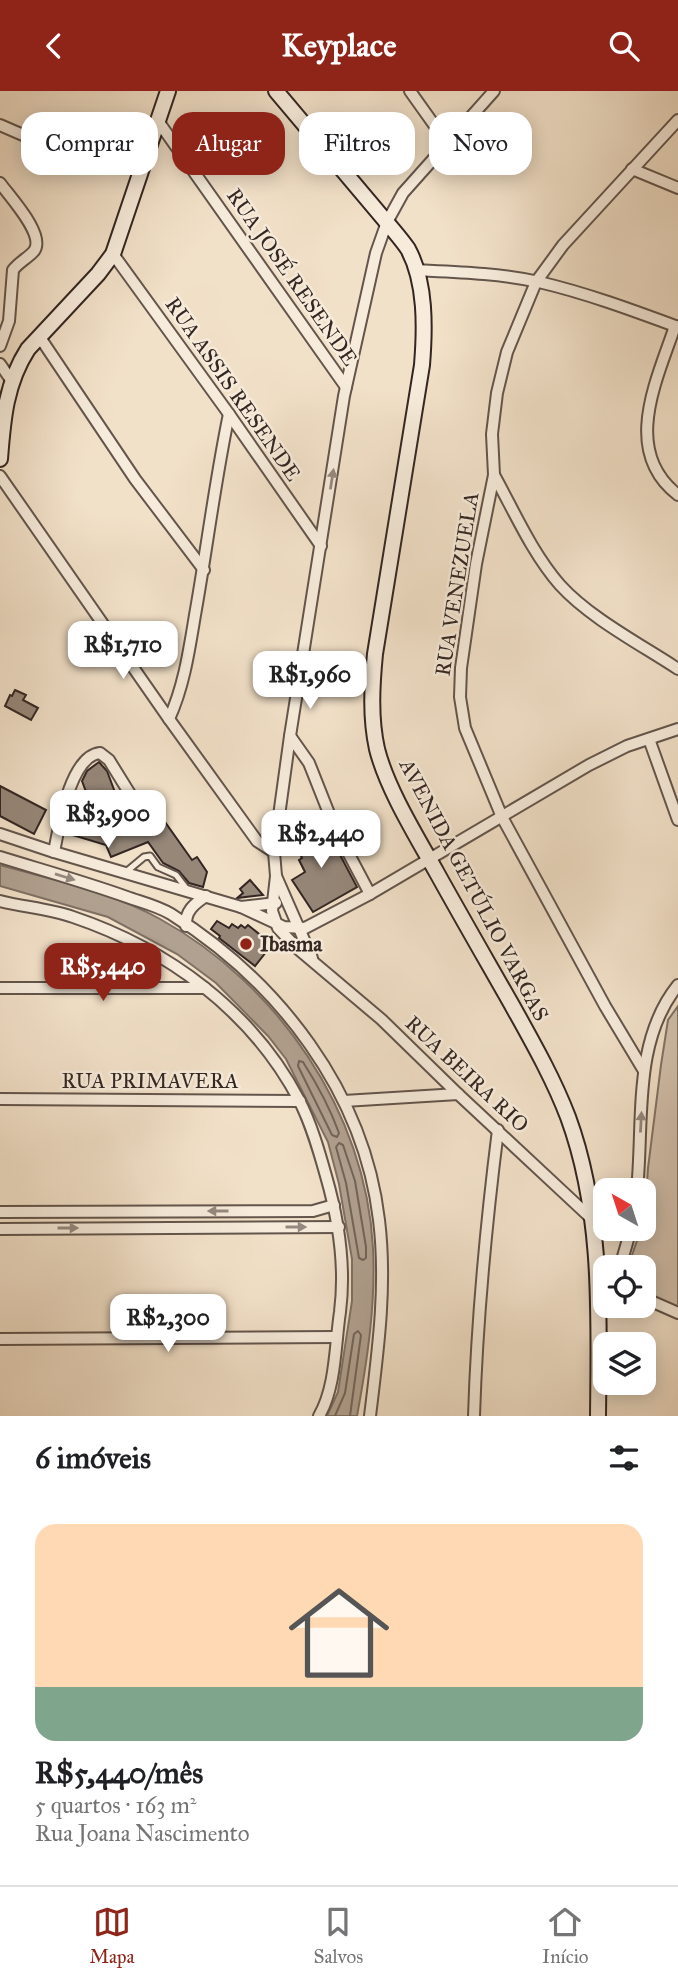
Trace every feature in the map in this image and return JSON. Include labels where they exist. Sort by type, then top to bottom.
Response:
[{"type":"main road","points":[[158,121],[168,91]]},
{"type":"main road","name":"AVENIDA GETÚLIO VARGAS","points":[[276,91],[387,222],[408,250],[415,270],[423,310],[422,365],[375,654],[373,725],[382,762],[429,859],[557,1091],[584,1171],[597,1255]]},
{"type":"main road","points":[[0,459],[5,405],[11,380],[19,363],[39,336],[113,254],[140,175]]},
{"type":"main road","name":"AVENIDA GETÚLIO VARGAS","points":[[598,1416],[600,1318]]},
{"type":"street","points":[[410,91],[429,118]]},
{"type":"street","points":[[475,112],[494,91]]},
{"type":"street","name":"RUA VENEZUELA","points":[[644,1070],[600,997],[502,817],[473,753],[465,728],[460,697],[461,668],[472,590],[494,475],[492,434],[497,393],[508,352],[536,282],[563,245],[678,120]]},
{"type":"street","name":"RUA JOSÉ RESENDE","points":[[158,121],[346,387]]},
{"type":"street","points":[[0,125],[21,134]]},
{"type":"street","points":[[276,876],[291,909],[275,923],[271,905],[276,876],[274,852],[346,387],[376,253],[387,222],[403,194],[429,164]]},
{"type":"street","points":[[632,169],[678,188]]},
{"type":"street","points":[[0,183],[37,237],[34,250],[13,270],[9,321],[0,346]]},
{"type":"street","name":"RUA ASSIS RESENDE","points":[[113,254],[321,546]]},
{"type":"street","points":[[415,270],[464,272],[536,282],[586,294],[676,326],[655,384],[646,435],[650,459],[656,471],[678,495]]},
{"type":"street","points":[[39,336],[135,479],[204,570]]},
{"type":"street","points":[[0,364],[11,380]]},
{"type":"street","points":[[169,719],[184,678],[229,414]]},
{"type":"street","points":[[494,475],[535,548],[561,586],[599,617],[678,669]]},
{"type":"street","points":[[0,476],[257,841],[274,852]]},
{"type":"street","points":[[298,929],[311,926],[370,894],[589,765],[627,746],[678,729]]},
{"type":"street","points":[[290,736],[309,763],[334,826],[370,894]]},
{"type":"street","points":[[649,739],[678,820]]},
{"type":"street","points":[[54,852],[66,800],[80,766],[89,757],[100,753],[105,756],[135,802]]},
{"type":"street","name":"RUA BEIRA RIO","points":[[0,834],[241,907],[284,927],[298,929]]},
{"type":"street","points":[[0,857],[113,892],[170,914],[234,963],[281,1007],[315,1049],[344,1101],[374,1184],[379,1221],[382,1289],[370,1416]]},
{"type":"street","points":[[170,914],[181,913],[187,909],[191,900],[187,891]]},
{"type":"street","points":[[186,926],[185,919],[189,910],[206,896]]},
{"type":"street","points":[[0,901],[71,916],[160,956],[225,1005],[256,1039],[300,1101],[314,1137],[334,1205],[343,1270],[329,1391],[319,1416]]},
{"type":"street","name":"RUA BEIRA RIO","points":[[241,907],[281,902],[291,909],[313,960]]},
{"type":"street","name":"RUA BEIRA RIO","points":[[275,923],[291,942],[381,1019],[592,1219]]},
{"type":"street","points":[[637,1178],[644,1070],[655,1024],[678,985]]},
{"type":"street","points":[[0,988],[205,988]]},
{"type":"street","points":[[344,1101],[458,1094]]},
{"type":"street","name":"RUA PRIMAVERA","points":[[0,1099],[300,1101]]},
{"type":"street","points":[[474,1416],[476,1344],[498,1130]]},
{"type":"street","points":[[0,1212],[313,1211],[334,1205]]},
{"type":"street","points":[[0,1229],[339,1227]]},
{"type":"street","points":[[656,1303],[678,1313]]},
{"type":"street","points":[[0,1339],[337,1337]]},
{"type":"lane","points":[[120,871],[126,872],[144,856],[150,856],[158,867],[181,880],[187,891]]},
{"type":"shaded area","points":[[678,1006],[678,1309],[656,1301],[656,1255],[632,1255],[637,1241],[656,1241],[656,1178],[647,1178],[668,1020]]},
{"type":"water","points":[[0,865],[102,894],[160,919],[203,946],[242,979],[277,1016],[308,1057],[334,1101],[353,1148],[367,1197],[373,1248],[373,1290],[367,1354],[357,1416],[327,1416],[338,1392],[352,1301],[352,1259],[339,1184],[328,1142],[286,1059],[268,1036],[216,983],[177,954],[108,917],[0,886]]},
{"type":"building","points":[[15,690],[26,695],[23,700],[38,708],[31,720],[5,706]]},
{"type":"building","points":[[99,762],[107,771],[128,827],[155,808],[192,860],[197,857],[207,872],[203,887],[189,883],[179,871],[163,863],[148,842],[111,857],[106,845],[66,833],[69,817],[99,826],[82,781],[87,771]]},
{"type":"building","points":[[0,786],[46,810],[34,834],[0,816]]},
{"type":"building","points":[[321,824],[357,887],[313,912],[292,880],[305,872],[293,839]]},
{"type":"building","points":[[250,880],[263,895],[237,898],[243,893],[240,889]]},
{"type":"building","name":"Ibasma","points":[[217,921],[229,928],[232,924],[238,928],[248,925],[264,938],[262,941],[270,947],[255,966],[211,929]]},
{"type":"place","name":"Ibasma","points":[[246,944]]}]
